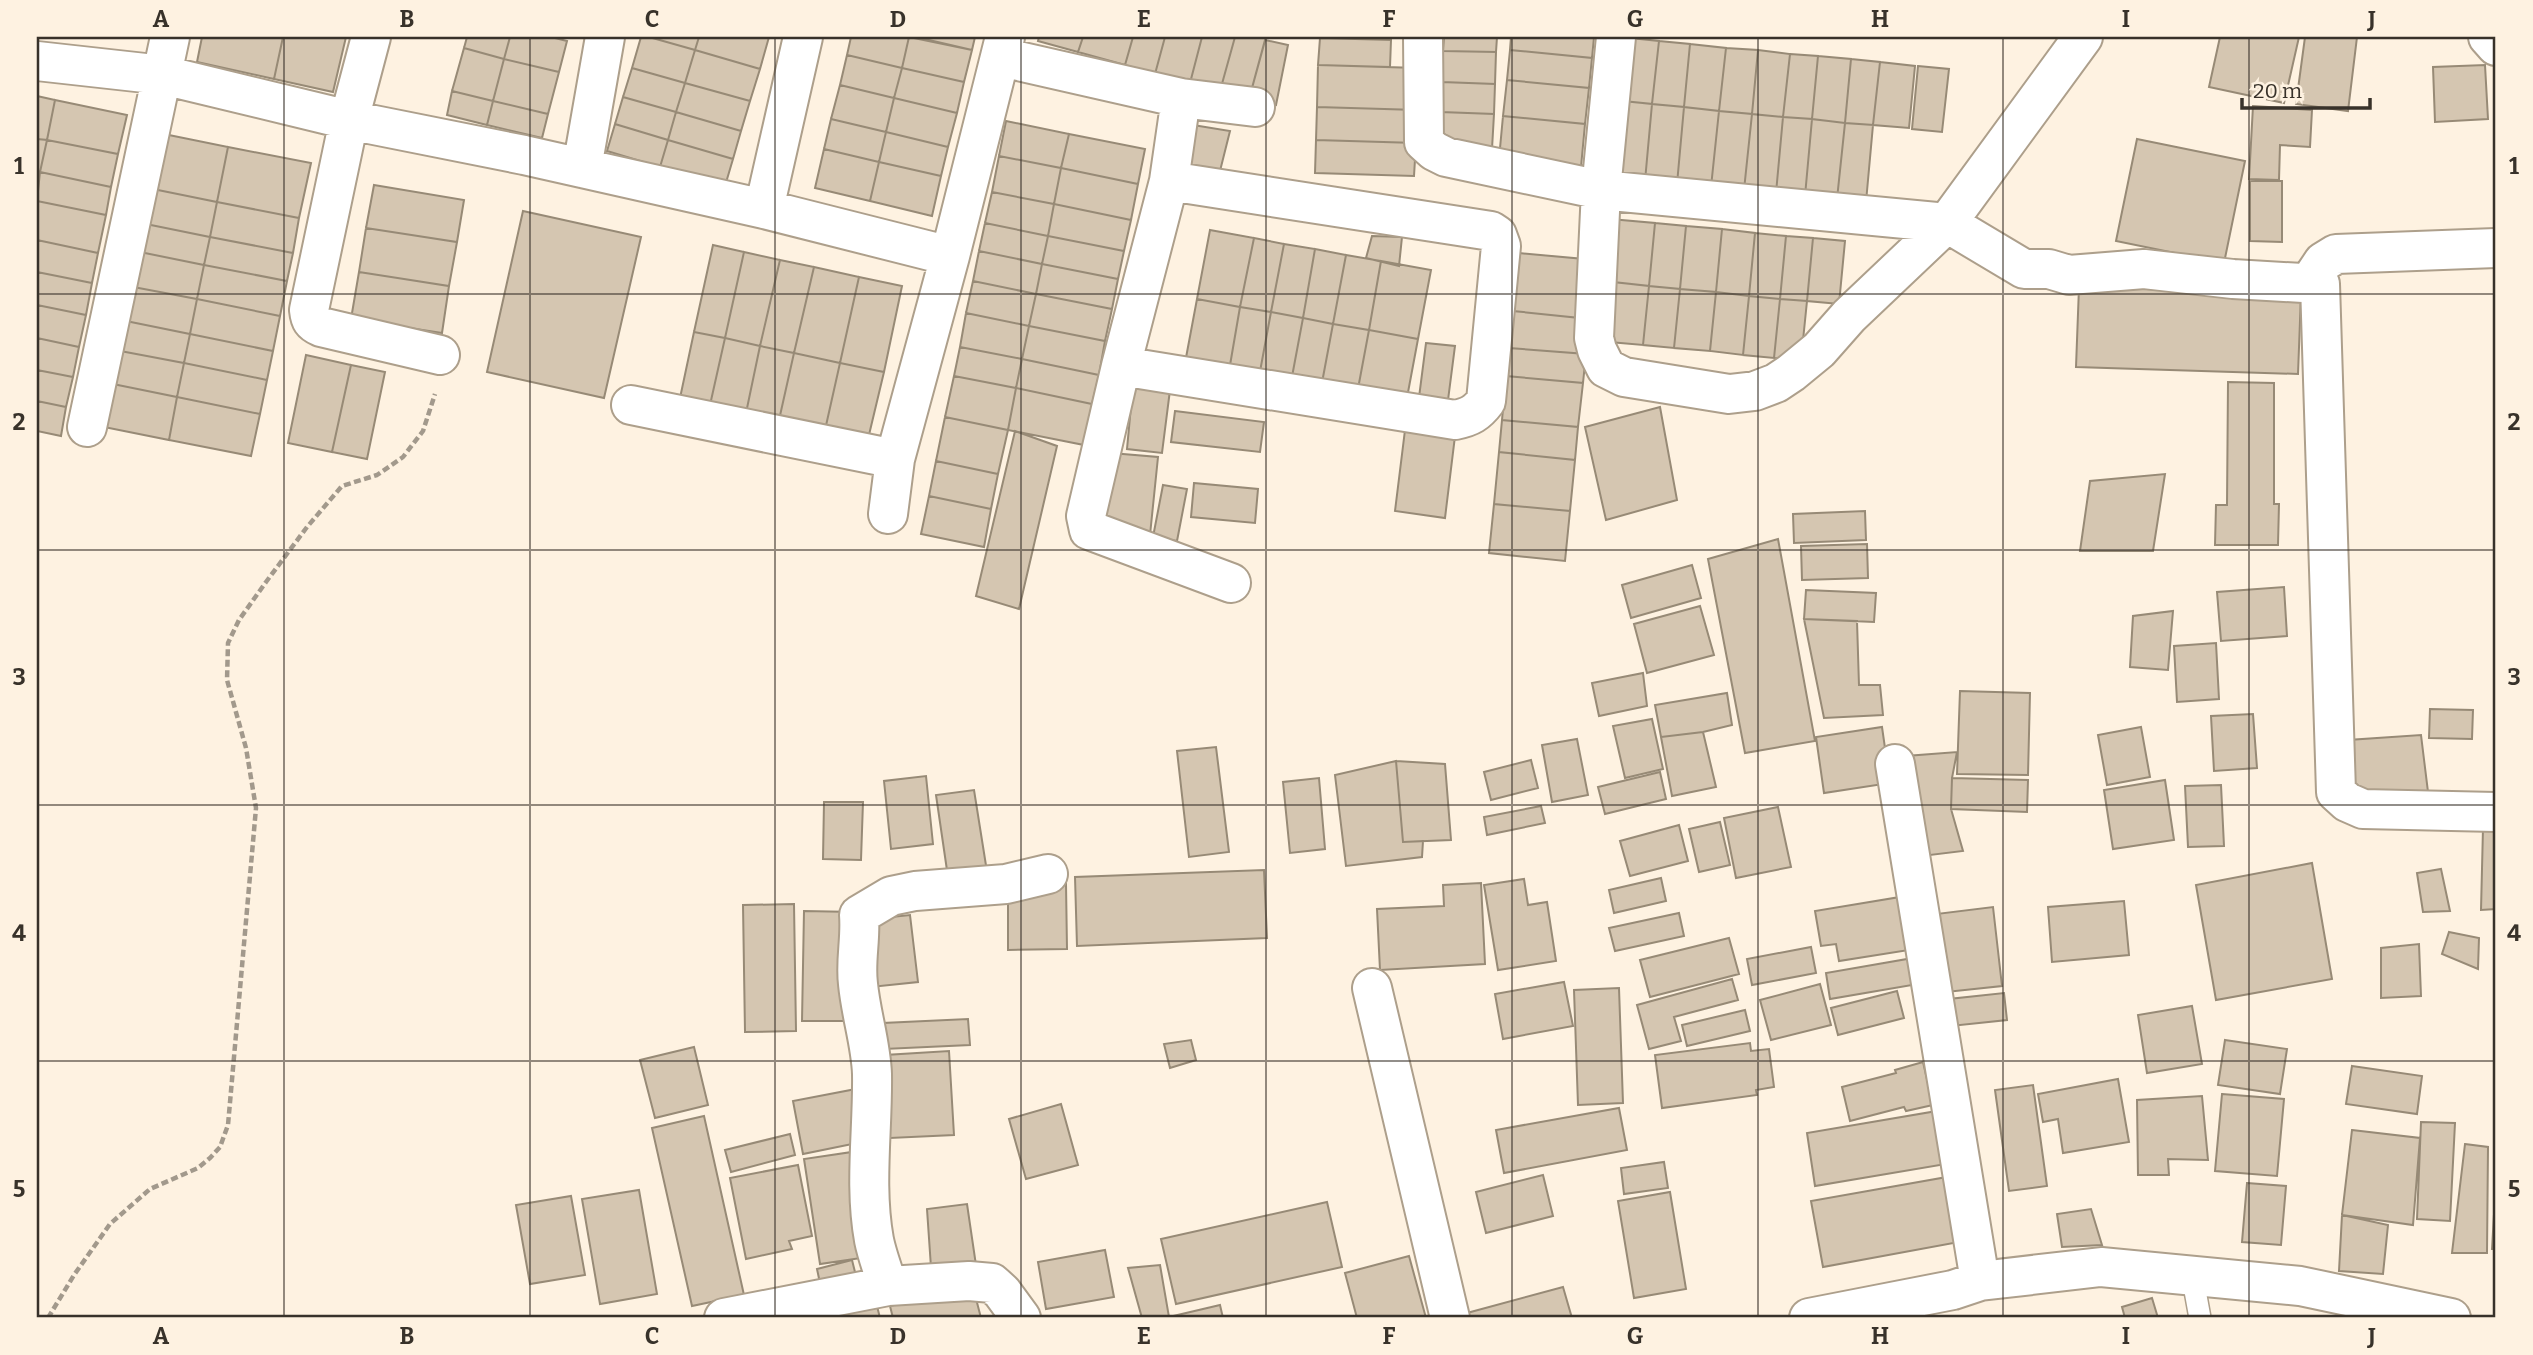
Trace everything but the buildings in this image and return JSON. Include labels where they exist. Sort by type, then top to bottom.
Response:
[{"type":"street","points":[[87,427],[170,37]]},
{"type":"street","points":[[370,37],[349,120],[309,310],[310,318],[313,324],[321,327],[440,355]]},
{"type":"street","points":[[582,168],[606,37]]},
{"type":"street","points":[[764,209],[803,37]]},
{"type":"street","points":[[1423,37],[1424,142],[1434,151],[1446,156],[1601,190],[1947,223],[2024,269],[2049,270],[2069,275],[2144,270],[2320,285]]},
{"type":"street","points":[[1616,37],[1601,190],[1594,338],[1597,350],[1606,368],[1625,377],[1729,394],[1755,391],[1776,383],[1791,373],[1819,350],[1849,317],[1947,223],[2083,37]]},
{"type":"street","points":[[2488,37],[2496,46]]},
{"type":"street","points":[[888,514],[895,459],[1003,47],[1181,98],[1255,107]]},
{"type":"street","points":[[37,61],[163,75],[349,120],[764,209],[950,256]]},
{"type":"street","points":[[1181,98],[1169,181],[1121,366],[1086,516],[1089,530],[1231,583]]},
{"type":"street","points":[[1121,366],[1455,420],[1468,418],[1478,412],[1486,401],[1502,246],[1497,235],[1491,230],[1169,181]]},
{"type":"street","points":[[2496,248],[2336,254],[2323,262],[2315,274],[2320,285],[2336,792],[2347,802],[2364,809],[2496,812]]},
{"type":"street","points":[[631,405],[895,459]]},
{"type":"street","points":[[1895,764],[1964,1297]]},
{"type":"street","points":[[888,1286],[874,1240],[871,1206],[869,1174],[872,1073],[858,986],[856,952],[860,933],[859,915],[891,896],[915,891],[1006,884],[1048,874]]},
{"type":"street","points":[[1372,988],[1450,1318]]},
{"type":"street","points":[[1809,1318],[1964,1297],[2101,1267],[2300,1286],[2451,1318]]},
{"type":"street","points":[[724,1318],[888,1286],[969,1281],[992,1283],[1021,1318]]},
{"type":"lane","points":[[2192,1274],[2200,1318]]},
{"type":"path","points":[[48,1318],[110,1224],[127,1207],[150,1189],[198,1168],[220,1147],[228,1125],[256,808],[246,748],[227,680],[228,643],[239,620],[266,582],[342,486],[377,475],[403,457],[423,431],[432,399],[447,372],[447,363],[440,355]]}]
